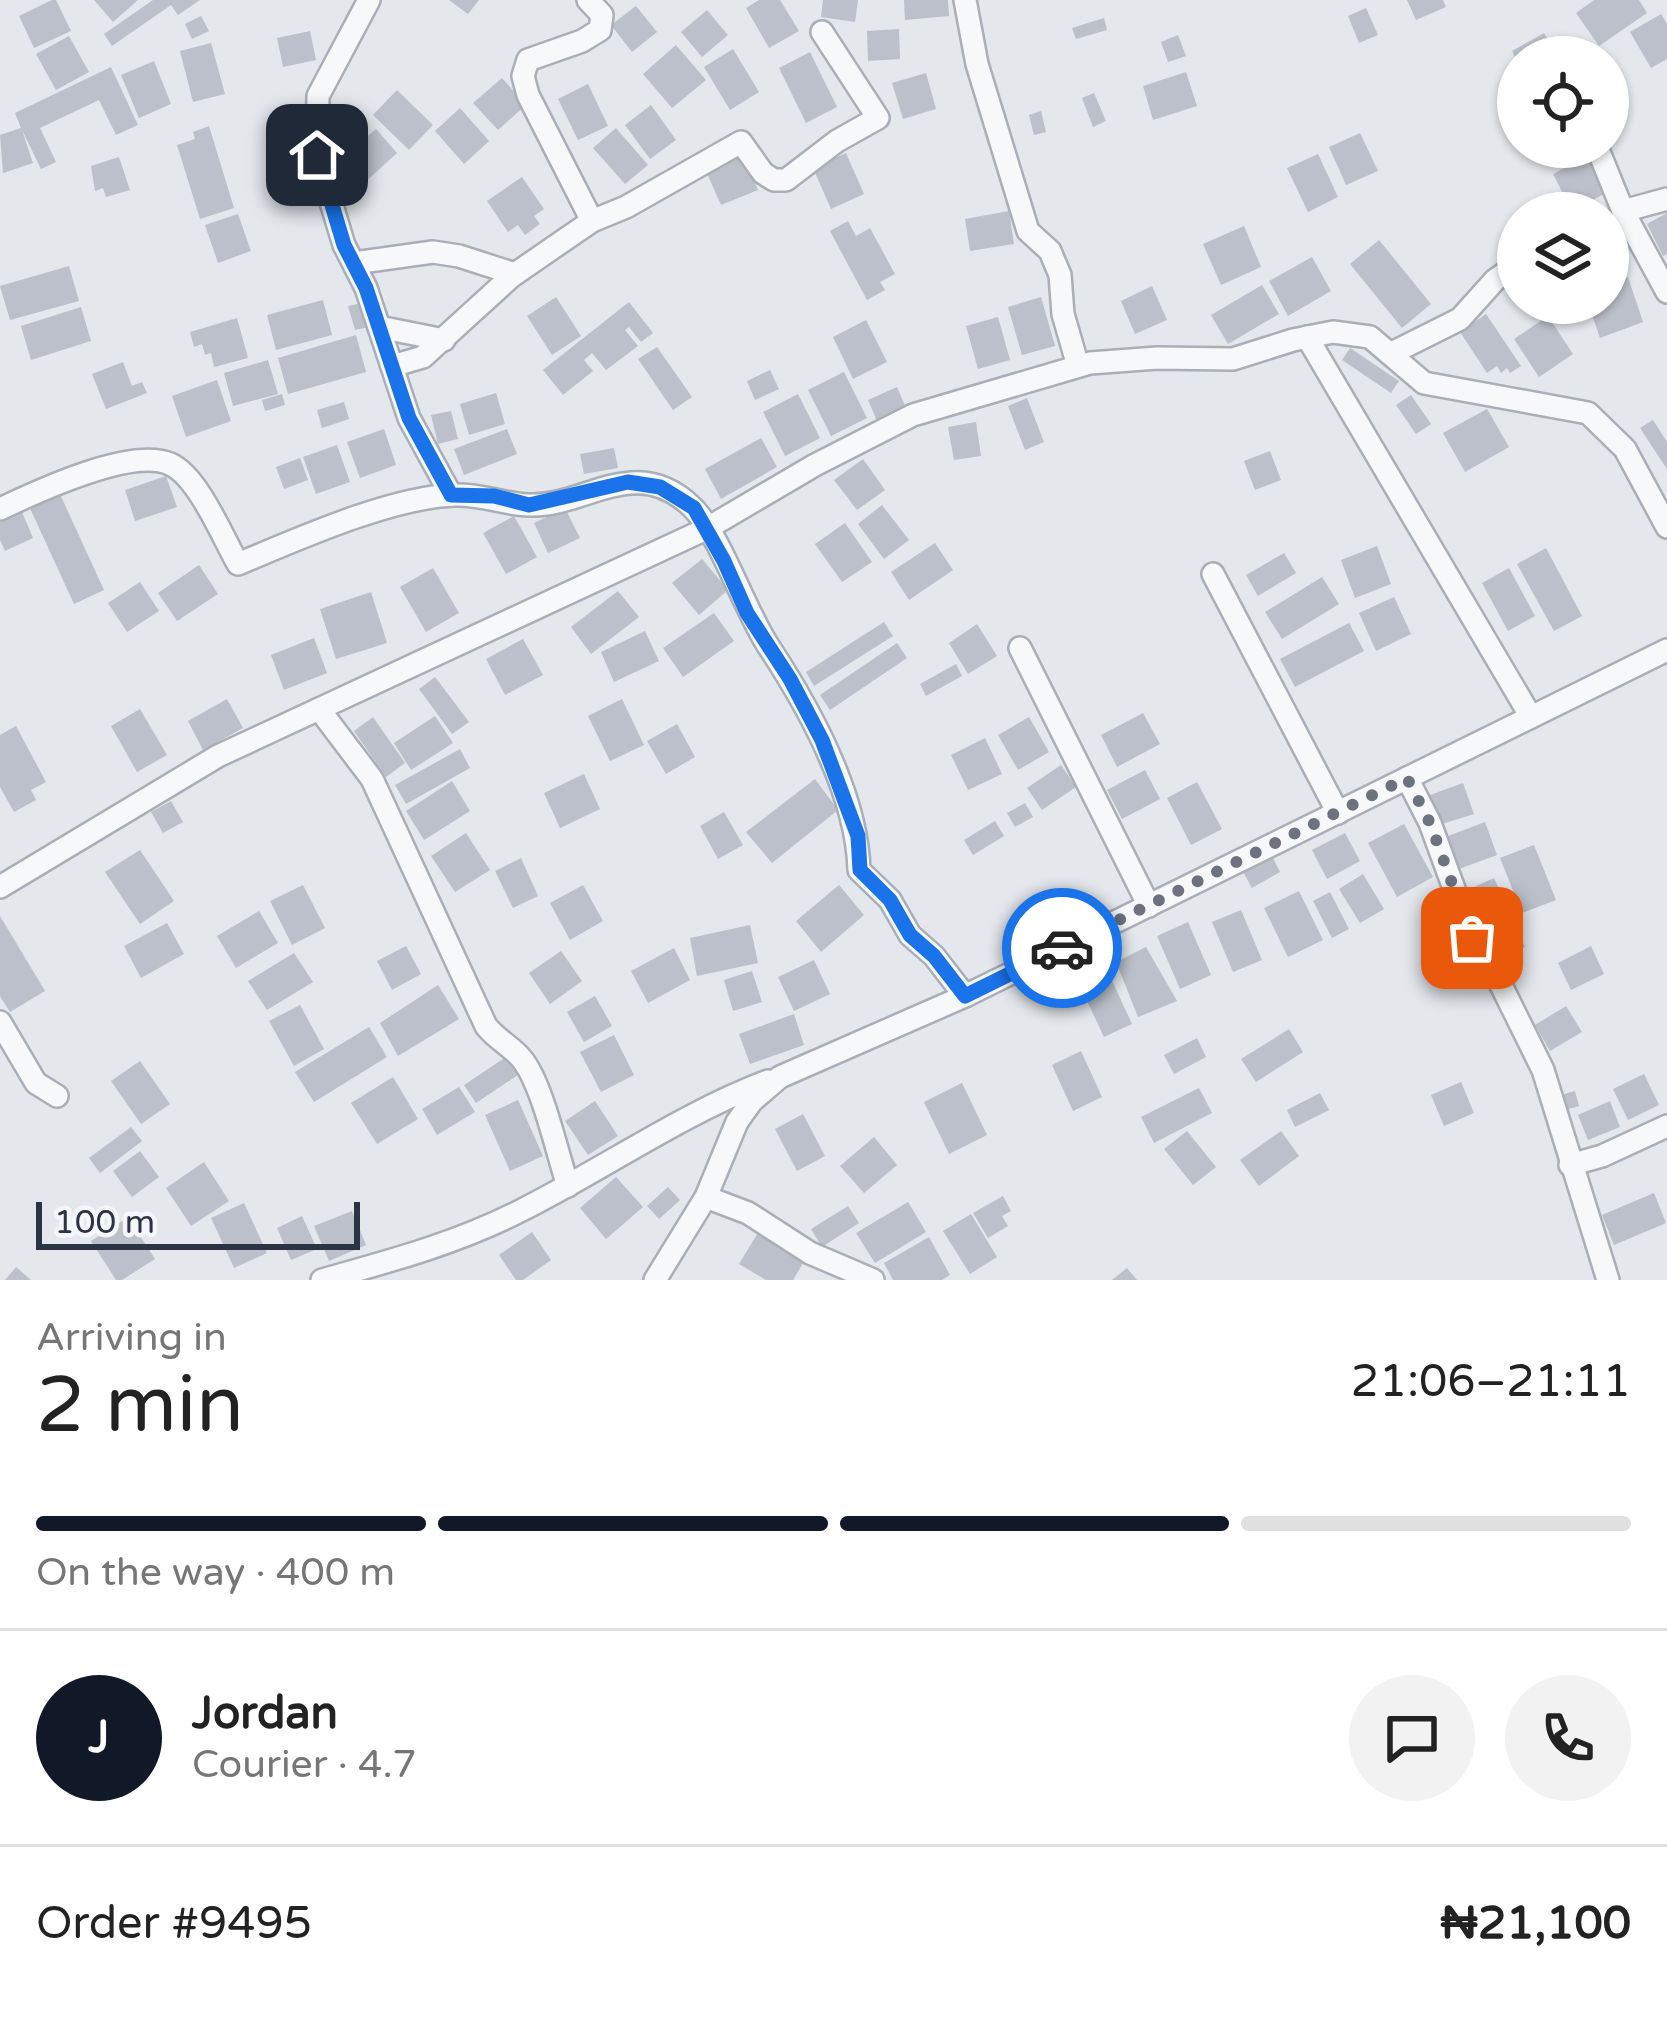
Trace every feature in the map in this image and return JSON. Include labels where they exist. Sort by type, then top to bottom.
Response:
[{"type":"street","points":[[369,0],[317,96],[317,155],[344,245],[379,327],[409,418],[451,495]]},
{"type":"street","points":[[589,0],[602,15],[600,30],[528,60],[523,76],[528,95],[592,220]]},
{"type":"street","points":[[965,0],[977,64],[1028,231],[1050,251],[1060,275],[1063,314],[1078,366]]},
{"type":"street","points":[[392,366],[423,357],[515,274],[592,220],[626,207],[741,142],[763,173],[786,180],[837,141],[878,118],[822,32]]},
{"type":"street","points":[[1629,207],[1667,199]]},
{"type":"street","points":[[1629,230],[1667,292]]},
{"type":"street","points":[[354,263],[403,260],[433,252],[515,274]]},
{"type":"street","points":[[1390,354],[1460,319],[1497,279]]},
{"type":"street","points":[[379,327],[444,340]]},
{"type":"street","points":[[0,887],[218,757],[706,529],[913,415],[1078,366],[1157,358],[1233,359],[1333,332],[1370,337],[1424,383],[1588,413],[1624,449],[1667,527]]},
{"type":"street","points":[[1306,337],[1531,717]]},
{"type":"street","points":[[0,509],[95,471],[134,462],[169,463],[190,480],[238,564],[337,523],[451,495],[494,496],[529,505],[628,482],[660,487],[694,508],[747,613],[822,740],[858,836],[860,870],[890,900],[910,935],[934,956],[965,996]]},
{"type":"street","points":[[1213,574],[1338,813]]},
{"type":"street","points":[[1020,648],[1149,906]]},
{"type":"street","points":[[322,1280],[429,1251],[568,1186],[724,1098],[965,996],[1667,650]]},
{"type":"street","points":[[319,709],[372,779],[486,1026],[500,1044],[520,1057],[537,1085],[568,1186]]},
{"type":"street","points":[[1407,778],[1430,823],[1472,938],[1543,1070],[1608,1280]]},
{"type":"street","points":[[0,1022],[36,1083],[57,1096]]},
{"type":"street","points":[[655,1280],[706,1197],[737,1122],[752,1101],[780,1077]]},
{"type":"street","points":[[1570,1165],[1667,1126]]},
{"type":"street","points":[[706,1197],[748,1213],[810,1253],[873,1280]]},
{"type":"building","points":[[52,0],[71,31],[34,48],[19,16]]},
{"type":"building","points":[[94,0],[138,0],[113,22]]},
{"type":"building","points":[[153,0],[200,0],[178,15],[171,5],[112,46],[104,34]]},
{"type":"building","points":[[449,0],[479,0],[468,14]]},
{"type":"building","points":[[759,0],[780,0],[799,31],[769,48],[746,8]]},
{"type":"building","points":[[823,0],[858,0],[855,22],[821,17]]},
{"type":"building","points":[[904,0],[948,0],[949,16],[905,20]]},
{"type":"building","points":[[1407,0],[1443,0],[1446,7],[1416,20]]},
{"type":"building","points":[[1594,0],[1639,0],[1647,13],[1614,36],[1592,36],[1576,13]]},
{"type":"building","points":[[636,6],[657,32],[632,52],[611,25]]},
{"type":"building","points":[[1366,8],[1378,35],[1359,43],[1348,16]]},
{"type":"building","points":[[707,10],[728,35],[702,57],[681,32]]},
{"type":"building","points":[[1661,14],[1667,24],[1667,59],[1651,68],[1630,32]]},
{"type":"building","points":[[201,16],[209,31],[192,39],[185,24]]},
{"type":"building","points":[[1104,18],[1107,30],[1076,39],[1072,28]]},
{"type":"building","points":[[899,29],[900,59],[868,61],[867,31]]},
{"type":"building","points":[[310,31],[316,60],[283,67],[277,38]]},
{"type":"building","points":[[1178,35],[1186,56],[1168,62],[1161,42]]},
{"type":"building","points":[[69,36],[89,72],[56,90],[36,54]]},
{"type":"building","points":[[211,43],[225,94],[193,102],[180,51]]},
{"type":"building","points":[[676,45],[706,80],[672,108],[643,74]]},
{"type":"building","points":[[733,49],[759,92],[730,110],[704,67]]},
{"type":"building","points":[[810,52],[837,107],[806,123],[779,68]]},
{"type":"building","points":[[154,61],[171,104],[139,118],[121,75]]},
{"type":"building","points":[[111,67],[138,125],[116,135],[99,100],[40,128],[56,162],[41,169],[22,130],[33,163],[3,173],[0,135],[21,128],[15,113]]},
{"type":"building","points":[[1186,72],[1197,106],[1153,120],[1143,86]]},
{"type":"building","points":[[926,73],[936,109],[903,119],[892,83]]},
{"type":"building","points":[[502,78],[526,105],[498,130],[473,103]]},
{"type":"building","points":[[588,84],[608,126],[578,140],[558,99]]},
{"type":"building","points":[[397,90],[433,125],[409,150],[373,115]]},
{"type":"building","points":[[1094,93],[1106,121],[1093,127],[1082,98]]},
{"type":"building","points":[[651,105],[676,140],[650,159],[625,125]]},
{"type":"building","points":[[460,108],[489,141],[464,164],[435,131]]},
{"type":"building","points":[[1041,111],[1046,132],[1034,135],[1029,115]]},
{"type":"building","points":[[209,126],[234,208],[200,219],[177,145],[195,139],[193,132]]},
{"type":"building","points":[[616,128],[648,165],[625,184],[593,148]]},
{"type":"building","points":[[376,129],[397,153],[363,184],[358,180],[347,190],[336,178],[344,171],[337,163]]},
{"type":"building","points":[[1360,133],[1378,171],[1346,185],[1329,147]]},
{"type":"building","points":[[846,153],[864,194],[831,209],[813,168]]},
{"type":"building","points":[[1318,154],[1338,197],[1308,212],[1287,168]]},
{"type":"building","points":[[743,155],[758,190],[721,205],[706,171]]},
{"type":"building","points":[[119,157],[130,190],[106,197],[103,188],[95,191],[91,166]]},
{"type":"building","points":[[1564,168],[1593,168],[1605,192],[1562,192],[1553,174]]},
{"type":"building","points":[[522,177],[544,209],[534,216],[540,224],[525,235],[518,225],[508,232],[487,201]]},
{"type":"building","points":[[1009,211],[1014,244],[970,251],[965,219]]},
{"type":"building","points":[[1667,213],[1667,254],[1663,256],[1647,224]]},
{"type":"building","points":[[238,214],[251,251],[218,263],[205,225]]},
{"type":"building","points":[[848,221],[856,236],[870,228],[895,274],[880,282],[885,290],[867,300],[830,231]]},
{"type":"building","points":[[1244,226],[1261,267],[1221,285],[1203,244]]},
{"type":"building","points":[[1379,240],[1431,304],[1402,328],[1350,264]]},
{"type":"building","points":[[1312,257],[1331,291],[1288,316],[1269,281]]},
{"type":"building","points":[[69,266],[79,301],[10,320],[0,286]]},
{"type":"building","points":[[1629,280],[1643,322],[1600,338],[1595,324],[1629,324]]},
{"type":"building","points":[[1262,285],[1279,314],[1228,344],[1211,315]]},
{"type":"building","points":[[1152,286],[1167,320],[1135,334],[1121,301]]},
{"type":"building","points":[[556,297],[581,336],[552,355],[527,316]]},
{"type":"building","points":[[1041,297],[1055,346],[1022,355],[1008,307]]},
{"type":"building","points":[[323,300],[332,335],[276,350],[267,315]]},
{"type":"building","points":[[629,302],[653,333],[641,342],[629,327],[625,330],[638,346],[606,370],[592,353],[584,360],[593,371],[563,395],[543,370]]},
{"type":"building","points":[[362,303],[369,327],[355,330],[348,306]]},
{"type":"building","points":[[81,307],[91,341],[31,360],[21,326]]},
{"type":"building","points":[[1486,314],[1521,366],[1510,373],[1507,368],[1501,373],[1497,366],[1487,373],[1460,332]]},
{"type":"building","points":[[998,317],[1010,360],[978,369],[966,326]]},
{"type":"building","points":[[237,318],[248,358],[214,367],[211,353],[205,355],[202,344],[194,347],[190,332]]},
{"type":"building","points":[[866,320],[887,362],[853,379],[833,337]]},
{"type":"building","points":[[1536,324],[1553,324],[1573,354],[1539,377],[1514,339]]},
{"type":"building","points":[[356,335],[366,372],[288,394],[278,358]]},
{"type":"building","points":[[657,347],[692,397],[673,410],[638,359]]},
{"type":"building","points":[[1350,348],[1399,381],[1391,393],[1342,360]]},
{"type":"building","points":[[268,360],[278,394],[233,406],[224,373]]},
{"type":"building","points":[[123,362],[132,386],[142,382],[147,393],[106,409],[92,374]]},
{"type":"building","points":[[770,370],[779,389],[755,400],[747,381]]},
{"type":"building","points":[[844,372],[867,418],[831,436],[808,390]]},
{"type":"building","points":[[217,380],[231,421],[186,437],[172,396]]},
{"type":"building","points":[[897,387],[906,408],[877,421],[868,400]]},
{"type":"building","points":[[496,393],[505,424],[469,435],[460,404]]},
{"type":"building","points":[[282,394],[285,405],[265,411],[262,400]]},
{"type":"building","points":[[798,394],[820,438],[785,456],[763,412]]},
{"type":"building","points":[[1411,395],[1431,424],[1416,434],[1396,405]]},
{"type":"building","points":[[1027,398],[1044,442],[1025,450],[1008,406]]},
{"type":"building","points":[[344,402],[349,419],[322,428],[317,410]]},
{"type":"building","points":[[1487,409],[1509,447],[1465,472],[1443,433]]},
{"type":"building","points":[[451,411],[458,439],[438,444],[431,415]]},
{"type":"building","points":[[1653,420],[1667,442],[1667,469],[1640,428]]},
{"type":"building","points":[[976,422],[981,456],[954,460],[948,427]]},
{"type":"building","points":[[384,429],[396,465],[360,478],[347,442]]},
{"type":"building","points":[[507,429],[517,454],[464,475],[454,449]]},
{"type":"building","points":[[761,438],[777,467],[721,499],[705,469]]},
{"type":"building","points":[[337,445],[350,482],[316,494],[303,457]]},
{"type":"building","points":[[614,448],[618,468],[584,474],[580,454]]},
{"type":"building","points":[[1270,451],[1281,480],[1255,490],[1244,461]]},
{"type":"building","points":[[300,458],[308,480],[284,489],[276,467]]},
{"type":"building","points":[[863,459],[885,490],[857,510],[834,480]]},
{"type":"building","points":[[166,476],[177,507],[135,521],[125,490]]},
{"type":"building","points":[[59,492],[104,590],[74,604],[29,506]]},
{"type":"building","points":[[882,505],[909,540],[884,559],[858,524]]},
{"type":"building","points":[[565,508],[580,538],[548,553],[534,523]]},
{"type":"building","points":[[22,512],[33,538],[5,551],[0,522]]},
{"type":"building","points":[[514,516],[537,557],[506,574],[483,533]]},
{"type":"building","points":[[845,523],[872,562],[842,582],[815,544]]},
{"type":"building","points":[[935,543],[953,570],[909,600],[891,572]]},
{"type":"building","points":[[1377,546],[1391,584],[1355,598],[1341,560]]},
{"type":"building","points":[[1546,548],[1582,616],[1554,631],[1517,564]]},
{"type":"building","points":[[1284,553],[1296,573],[1258,596],[1246,575]]},
{"type":"building","points":[[702,559],[728,590],[699,615],[672,583]]},
{"type":"building","points":[[199,565],[218,594],[177,621],[158,593]]},
{"type":"building","points":[[433,568],[459,613],[426,632],[400,587]]},
{"type":"building","points":[[1509,568],[1535,616],[1508,631],[1482,583]]},
{"type":"building","points":[[1322,577],[1339,604],[1282,639],[1265,612]]},
{"type":"building","points":[[140,582],[159,611],[127,632],[108,603]]},
{"type":"building","points":[[618,591],[639,617],[591,654],[571,627]]},
{"type":"building","points":[[371,592],[387,643],[336,659],[320,609]]},
{"type":"building","points":[[1394,597],[1411,634],[1376,651],[1359,613]]},
{"type":"building","points":[[714,613],[734,641],[683,677],[663,648]]},
{"type":"building","points":[[884,622],[893,636],[814,686],[806,672]]},
{"type":"building","points":[[1349,623],[1364,651],[1295,687],[1280,659]]},
{"type":"building","points":[[977,624],[997,656],[968,674],[949,643]]},
{"type":"building","points":[[645,631],[659,661],[614,682],[601,652]]},
{"type":"building","points":[[314,638],[327,673],[284,690],[271,655]]},
{"type":"building","points":[[523,639],[543,675],[505,695],[486,659]]},
{"type":"building","points":[[897,643],[907,658],[830,710],[820,695]]},
{"type":"building","points":[[956,664],[962,676],[926,696],[920,684]]},
{"type":"building","points":[[435,677],[469,722],[452,734],[419,689]]},
{"type":"building","points":[[227,699],[243,728],[203,750],[188,721]]},
{"type":"building","points":[[622,699],[644,745],[610,761],[588,716]]},
{"type":"building","points":[[140,709],[167,755],[137,772],[111,726]]},
{"type":"building","points":[[1143,713],[1160,744],[1117,767],[1101,735]]},
{"type":"building","points":[[435,716],[453,743],[411,770],[394,743]]},
{"type":"building","points":[[373,717],[405,763],[386,777],[354,731]]},
{"type":"building","points":[[1029,717],[1049,752],[1018,770],[998,735]]},
{"type":"building","points":[[677,724],[695,757],[666,774],[647,741]]},
{"type":"building","points":[[16,726],[46,782],[31,790],[36,800],[14,812],[0,787],[0,735]]},
{"type":"building","points":[[985,738],[1002,774],[968,790],[951,755]]},
{"type":"building","points":[[460,749],[470,768],[406,804],[395,785]]},
{"type":"building","points":[[1061,765],[1076,787],[1042,810],[1027,788]]},
{"type":"building","points":[[1145,770],[1160,799],[1122,819],[1107,790]]},
{"type":"building","points":[[584,774],[600,809],[560,828],[544,793]]},
{"type":"building","points":[[815,779],[838,810],[772,863],[746,832]]},
{"type":"building","points":[[452,781],[470,811],[424,840],[406,811]]},
{"type":"building","points":[[1197,782],[1222,829],[1191,845],[1167,798]]},
{"type":"building","points":[[1463,783],[1474,814],[1442,824],[1430,795]]},
{"type":"building","points":[[171,801],[183,822],[163,833],[151,812]]},
{"type":"building","points":[[1025,803],[1033,817],[1015,827],[1007,813]]},
{"type":"building","points":[[724,812],[743,845],[718,859],[700,826]]},
{"type":"building","points":[[995,821],[1004,836],[973,855],[964,840]]},
{"type":"building","points":[[1485,822],[1497,855],[1459,869],[1448,836]]},
{"type":"building","points":[[1404,824],[1433,877],[1397,897],[1368,843]]},
{"type":"building","points":[[466,833],[490,870],[455,892],[431,856]]},
{"type":"building","points":[[1345,833],[1360,861],[1327,879],[1312,850]]},
{"type":"building","points":[[1534,845],[1556,900],[1522,913],[1500,858]]},
{"type":"building","points":[[140,850],[174,901],[140,924],[105,872]]},
{"type":"building","points":[[1272,856],[1280,872],[1252,888],[1243,872]]},
{"type":"building","points":[[521,858],[538,896],[513,908],[495,871]]},
{"type":"building","points":[[1363,874],[1384,909],[1360,923],[1339,889]]},
{"type":"building","points":[[1494,878],[1525,947],[1495,961],[1463,892]]},
{"type":"building","points":[[303,885],[325,928],[292,945],[270,901]]},
{"type":"building","points":[[583,885],[603,921],[570,940],[550,903]]},
{"type":"building","points":[[839,885],[864,915],[821,952],[796,921]]},
{"type":"building","points":[[1299,891],[1323,940],[1288,957],[1264,908]]},
{"type":"building","points":[[1330,892],[1349,929],[1332,938],[1313,901]]},
{"type":"building","points":[[1241,910],[1262,960],[1233,972],[1212,922]]},
{"type":"building","points":[[259,911],[278,943],[236,968],[217,936]]},
{"type":"building","points":[[0,916],[45,991],[10,1012],[0,996]]},
{"type":"building","points":[[1188,922],[1211,975],[1180,989],[1157,936]]},
{"type":"building","points":[[167,923],[184,954],[141,978],[124,946]]},
{"type":"building","points":[[750,925],[758,963],[697,976],[690,938]]},
{"type":"building","points":[[406,946],[421,974],[392,990],[377,961]]},
{"type":"building","points":[[1591,946],[1604,974],[1571,990],[1558,963]]},
{"type":"building","points":[[1146,947],[1177,1001],[1138,1017],[1116,962]]},
{"type":"building","points":[[674,948],[690,980],[648,1003],[631,971]]},
{"type":"building","points":[[561,951],[582,981],[550,1004],[529,973]]},
{"type":"building","points":[[294,953],[313,982],[267,1010],[248,981]]},
{"type":"building","points":[[814,960],[830,994],[794,1011],[778,977]]},
{"type":"building","points":[[752,971],[762,1002],[733,1011],[724,980]]},
{"type":"building","points":[[1108,972],[1132,1024],[1104,1037],[1080,986]]},
{"type":"building","points":[[438,985],[459,1019],[398,1056],[380,1023]]},
{"type":"building","points":[[595,996],[612,1026],[584,1042],[567,1012]]},
{"type":"building","points":[[300,1005],[324,1049],[294,1066],[269,1021]]},
{"type":"building","points":[[1566,1006],[1582,1032],[1550,1051],[1535,1025]]},
{"type":"building","points":[[794,1014],[804,1045],[750,1064],[739,1034]]},
{"type":"building","points":[[369,1027],[387,1057],[314,1102],[295,1072]]},
{"type":"building","points":[[1289,1029],[1303,1052],[1256,1082],[1241,1059]]},
{"type":"building","points":[[614,1035],[634,1075],[601,1092],[580,1052]]},
{"type":"building","points":[[1197,1038],[1206,1057],[1174,1074],[1164,1055]]},
{"type":"building","points":[[1081,1051],[1102,1097],[1073,1111],[1052,1065]]},
{"type":"building","points":[[506,1057],[518,1075],[476,1103],[464,1085]]},
{"type":"building","points":[[140,1061],[170,1104],[141,1124],[111,1081]]},
{"type":"building","points":[[1644,1074],[1659,1105],[1628,1120],[1613,1089]]},
{"type":"building","points":[[393,1077],[418,1119],[377,1144],[351,1103]]},
{"type":"building","points":[[1461,1082],[1474,1113],[1444,1126],[1431,1095]]},
{"type":"building","points":[[962,1083],[987,1135],[949,1154],[924,1102]]},
{"type":"building","points":[[459,1087],[475,1112],[437,1135],[422,1109]]},
{"type":"building","points":[[1199,1088],[1212,1113],[1154,1143],[1141,1117]]},
{"type":"building","points":[[1575,1091],[1579,1106],[1561,1111],[1557,1096]]},
{"type":"building","points":[[1320,1093],[1329,1110],[1295,1127],[1287,1110]]},
{"type":"building","points":[[518,1100],[543,1156],[510,1171],[485,1115]]},
{"type":"building","points":[[595,1101],[618,1136],[588,1155],[565,1121]]},
{"type":"building","points":[[1610,1101],[1620,1127],[1588,1140],[1578,1115]]},
{"type":"building","points":[[803,1114],[825,1156],[797,1171],[775,1129]]},
{"type":"building","points":[[131,1127],[142,1141],[100,1173],[89,1158]]},
{"type":"building","points":[[1187,1131],[1216,1167],[1193,1185],[1164,1149]]},
{"type":"building","points":[[1281,1131],[1299,1156],[1259,1186],[1240,1160]]},
{"type":"building","points":[[874,1137],[897,1165],[864,1193],[840,1166]]},
{"type":"building","points":[[140,1151],[159,1177],[132,1197],[113,1171]]},
{"type":"building","points":[[204,1162],[229,1201],[191,1226],[166,1188]]},
{"type":"building","points":[[616,1177],[643,1207],[606,1239],[580,1208]]},
{"type":"building","points":[[668,1187],[680,1200],[659,1219],[647,1206]]},
{"type":"building","points":[[1654,1193],[1666,1223],[1614,1245],[1602,1215]]},
{"type":"building","points":[[1003,1196],[1011,1211],[1002,1216],[1008,1226],[988,1238],[973,1213]]},
{"type":"building","points":[[908,1202],[926,1232],[875,1263],[856,1233]]},
{"type":"building","points":[[244,1203],[267,1253],[234,1268],[211,1218]]},
{"type":"building","points":[[848,1206],[859,1223],[822,1247],[811,1229]]},
{"type":"building","points":[[352,1211],[366,1245],[329,1261],[314,1226]]},
{"type":"building","points":[[971,1214],[997,1257],[970,1274],[943,1231]]},
{"type":"building","points":[[302,1216],[317,1249],[291,1260],[277,1228]]},
{"type":"building","points":[[128,1217],[155,1259],[116,1280],[91,1241]]},
{"type":"building","points":[[759,1231],[806,1258],[793,1280],[766,1280],[739,1264]]},
{"type":"building","points":[[532,1232],[551,1260],[516,1280],[499,1255]]},
{"type":"building","points":[[929,1237],[950,1275],[942,1280],[893,1280],[884,1263]]},
{"type":"building","points":[[16,1267],[31,1280],[5,1280]]},
{"type":"building","points":[[1127,1268],[1137,1280],[1112,1280]]},
{"type":"way so far","points":[[1062,948],[1407,778],[1430,823],[1472,938]]},
{"type":"route","points":[[317,155],[344,245],[366,288],[409,418],[451,495],[494,496],[529,505],[628,482],[660,487],[694,508],[747,613],[822,740],[858,836],[860,870],[890,900],[910,935],[934,956],[965,996],[1062,948]]}]
